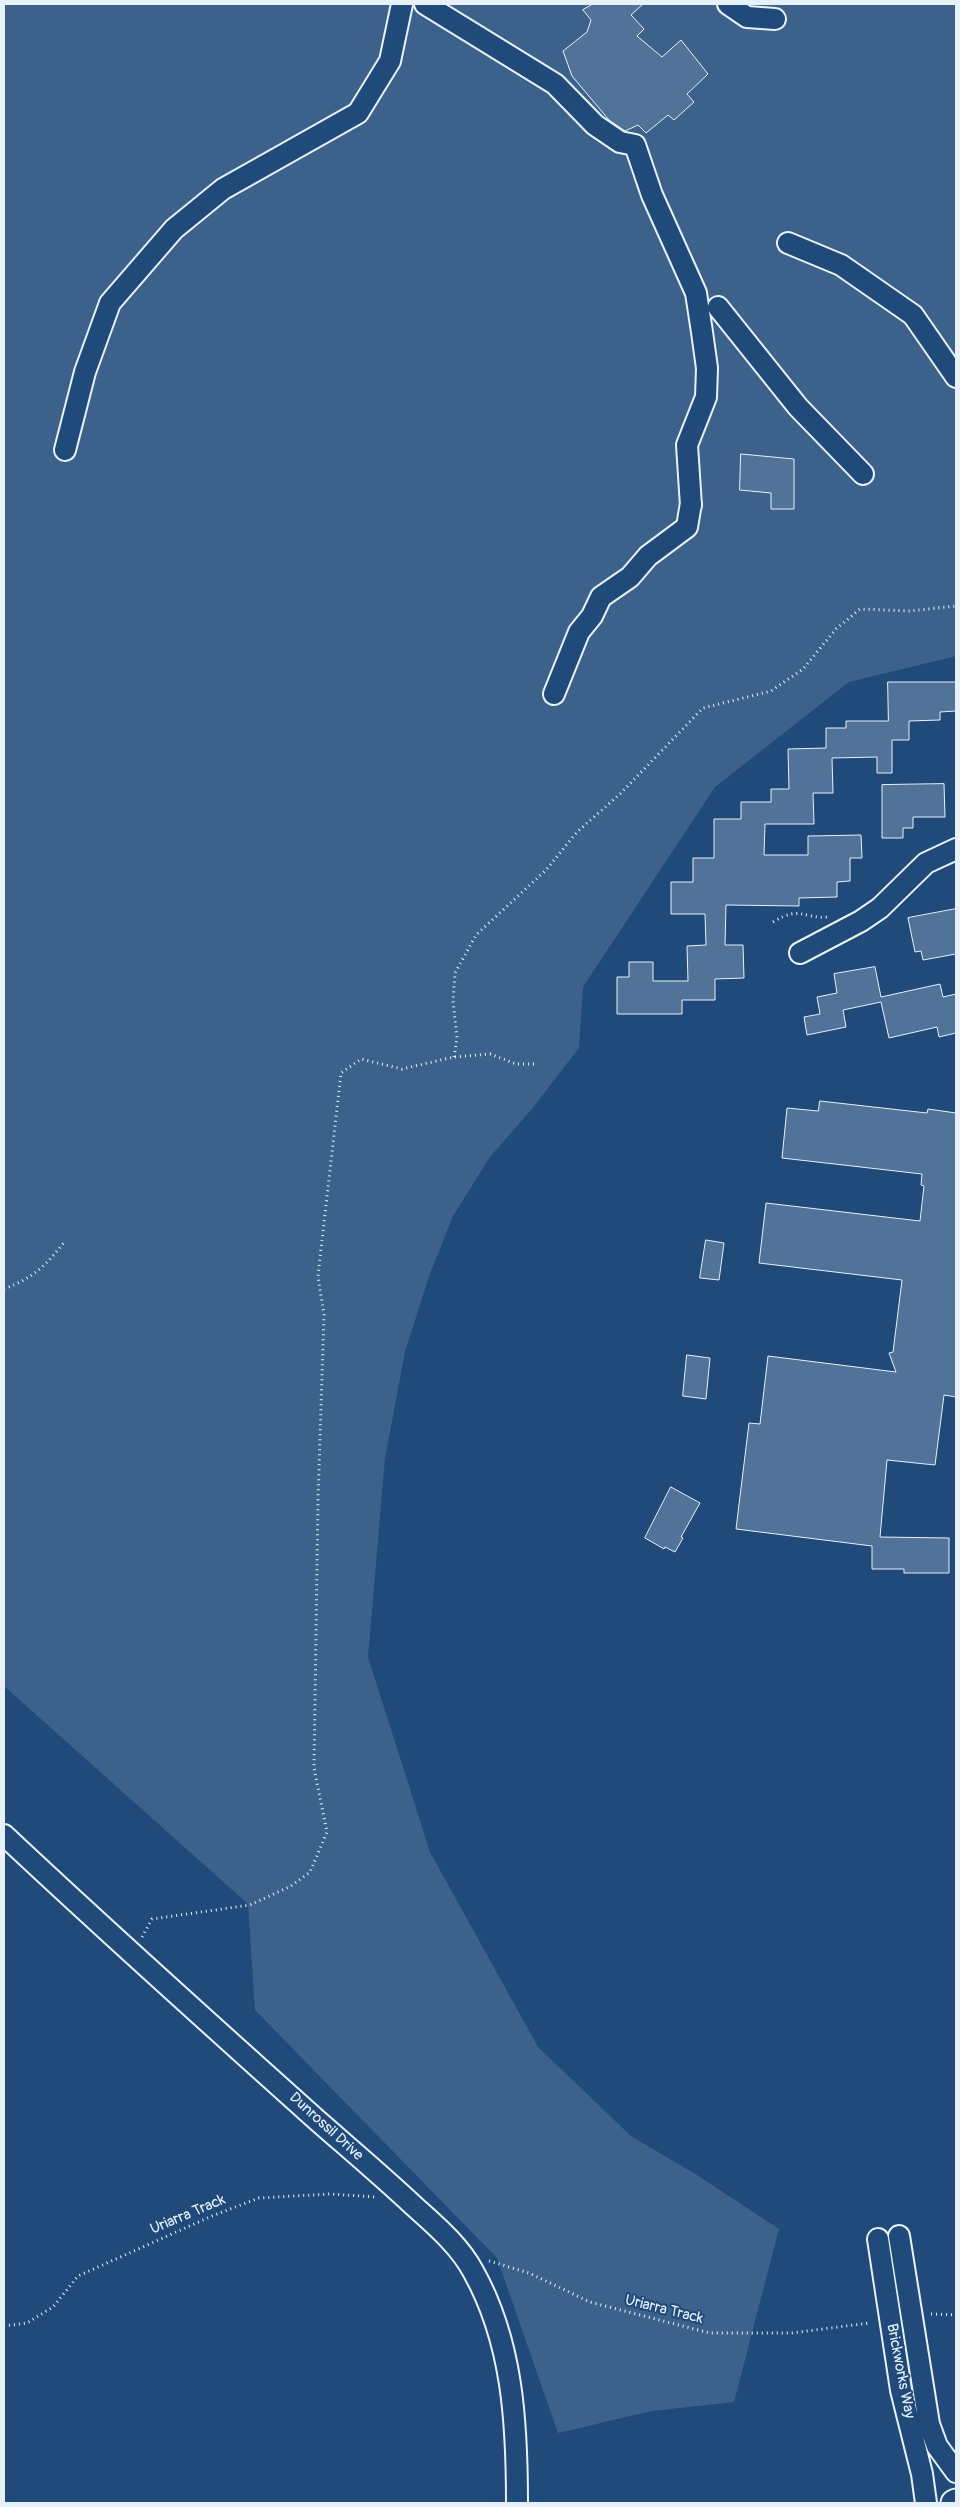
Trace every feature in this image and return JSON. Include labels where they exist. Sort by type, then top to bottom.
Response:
[{"type":"street","points":[[65,450],[85,372],[110,303],[174,229],[223,188],[358,113],[390,61],[402,4]]},
{"type":"street","points":[[425,4],[555,84],[604,131],[620,142],[635,145],[652,195],[696,293],[707,368],[706,397],[687,444],[691,505],[687,527],[648,556],[630,577],[601,597],[592,616],[579,632],[554,694]]},
{"type":"street","points":[[728,4],[747,17],[775,19]]},
{"type":"street","points":[[788,243],[841,265],[912,316],[956,377]]},
{"type":"street","points":[[718,307],[798,407],[862,474]]},
{"type":"street","points":[[800,953],[861,921],[880,908],[926,863],[956,849]]},
{"type":"street","name":"Dunrossil Drive","points":[[4,1835],[132,1955],[406,2198],[462,2253],[473,2270],[493,2312],[509,2370],[514,2404],[516,2500]]},
{"type":"street","name":"Brickworks Way","points":[[899,2236],[929,2424],[937,2446],[956,2472]]},
{"type":"street","name":"Brickworks Way","points":[[878,2239],[902,2390],[924,2481],[926,2503]]},
{"type":"path","points":[[454,1057],[457,1038],[453,1001],[455,973],[476,935],[546,870],[576,832],[620,794],[703,708],[771,691],[804,669],[836,629],[860,609],[910,611],[956,606]]},
{"type":"path","points":[[773,922],[786,914],[804,913],[819,917],[836,916]]},
{"type":"path","points":[[132,1955],[152,1920],[250,1905],[290,1886],[310,1872],[327,1832],[314,1768],[318,1498],[324,1315],[318,1276],[341,1073],[361,1059],[402,1069],[454,1057],[490,1054],[516,1064],[537,1064]]},
{"type":"path","points":[[4,1289],[24,1281],[47,1265],[65,1241]]},
{"type":"path","name":"Uriarra Track","points":[[4,2326],[27,2323],[53,2307],[78,2276],[168,2235],[259,2198],[330,2194],[406,2198]]},
{"type":"path","name":"Uriarra Track","points":[[462,2253],[529,2273],[590,2302],[710,2333],[791,2333],[870,2323]]},
{"type":"path","points":[[931,2314],[956,2315]]},
{"type":"shaded area","points":[[4,4],[956,4],[956,656],[849,682],[715,787],[583,987],[579,1048],[531,1110],[490,1157],[453,1216],[429,1276],[405,1352],[385,1458],[368,1657],[430,1852],[538,2047],[631,2136],[697,2175],[779,2229],[734,2402],[652,2411],[558,2433],[497,2258],[255,2010],[248,1904],[4,1686]]},
{"type":"building","points":[[593,4],[643,4],[631,15],[644,29],[637,36],[662,57],[681,40],[708,74],[687,94],[694,102],[674,120],[668,115],[646,133],[638,125],[625,131],[609,120],[572,76],[563,51],[587,32],[591,20],[583,10]]},
{"type":"building","points":[[741,454],[794,459],[794,509],[771,509],[771,493],[740,490]]},
{"type":"building","points":[[888,682],[956,682],[956,711],[940,712],[940,720],[909,721],[909,740],[892,740],[892,773],[877,773],[877,757],[832,758],[833,793],[813,793],[814,824],[765,824],[764,855],[808,855],[808,836],[861,835],[862,858],[850,858],[850,881],[837,882],[837,897],[799,898],[799,906],[726,905],[725,945],[743,945],[744,978],[715,979],[715,1000],[682,1000],[682,1014],[617,1014],[617,977],[629,977],[629,962],[653,962],[653,981],[688,981],[687,946],[706,945],[705,914],[671,914],[671,882],[693,882],[693,858],[714,858],[714,819],[741,819],[741,802],[771,802],[771,789],[789,789],[788,749],[826,748],[826,728],[846,728],[846,721],[888,721]]},
{"type":"building","points":[[944,784],[945,817],[913,817],[913,828],[903,828],[903,838],[882,838],[882,785]]},
{"type":"building","points":[[956,909],[956,954],[923,960],[921,951],[915,952],[908,918]]},
{"type":"building","points":[[875,967],[881,997],[940,984],[943,997],[956,994],[956,1033],[939,1037],[937,1027],[889,1038],[881,1002],[843,1010],[846,1027],[807,1035],[804,1017],[820,1014],[817,997],[837,993],[834,974]]},
{"type":"building","points":[[820,1101],[927,1113],[928,1109],[956,1113],[956,1397],[944,1395],[935,1465],[887,1460],[880,1537],[949,1538],[949,1573],[904,1573],[904,1569],[872,1569],[872,1546],[736,1529],[749,1423],[760,1424],[768,1356],[896,1372],[889,1353],[893,1352],[902,1280],[759,1263],[766,1203],[920,1221],[924,1186],[921,1185],[922,1174],[782,1158],[787,1108],[818,1111]]},
{"type":"building","points":[[706,1240],[724,1243],[719,1280],[700,1278]]},
{"type":"building","points":[[687,1355],[710,1358],[706,1399],[683,1396]]},
{"type":"building","points":[[671,1487],[700,1503],[675,1552],[665,1547],[664,1549],[645,1538]]}]
